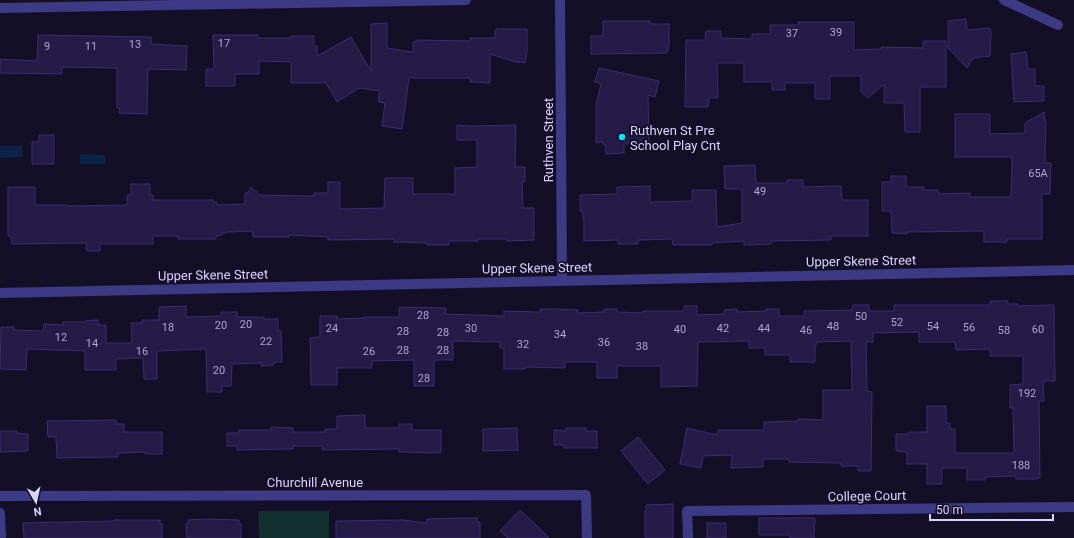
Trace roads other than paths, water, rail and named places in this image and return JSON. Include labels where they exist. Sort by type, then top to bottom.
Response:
[{"type":"street","points":[[0,8],[466,0]]},
{"type":"street","name":"Ruthven Street","points":[[560,0],[562,280]]},
{"type":"street","points":[[1004,0],[1058,24]]},
{"type":"street","name":"Upper Skene Street","points":[[0,292],[1074,270]]},
{"type":"street","name":"Churchill Avenue","points":[[0,496],[586,495],[587,538]]},
{"type":"street","name":"College Court","points":[[688,538],[687,511],[1074,507]]},
{"type":"street","points":[[0,512],[1,538]]},
{"type":"water","points":[[0,146],[22,146],[23,157],[0,158]]},
{"type":"water","points":[[80,154],[105,155],[105,164],[80,164]]},
{"type":"place","name":"Ruthven St Pre School Play Cnt","points":[[622,137]]}]
